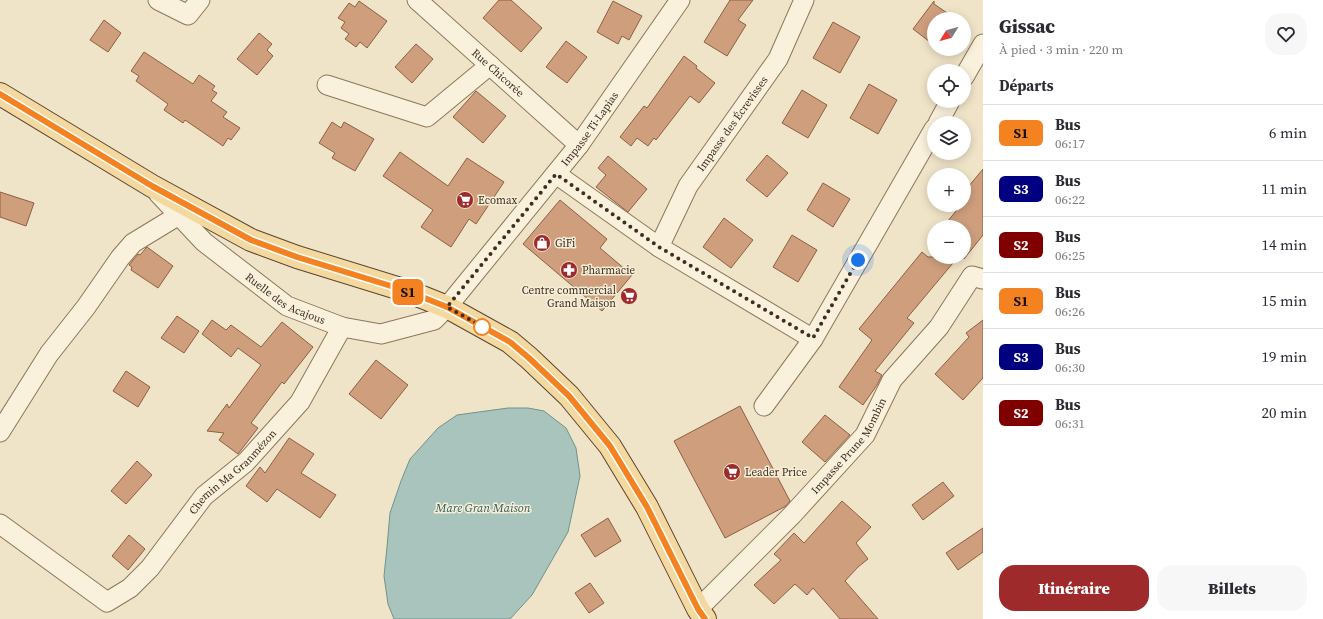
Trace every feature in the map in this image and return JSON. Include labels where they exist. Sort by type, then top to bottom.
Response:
[{"type":"main road","points":[[0,94],[152,186],[251,240],[297,257],[407,291],[447,307],[510,342],[569,396],[610,446],[647,507],[702,614]]},
{"type":"street","points":[[158,0],[188,15],[200,0]]},
{"type":"street","name":"Rue Chicorée","points":[[418,0],[579,145]]},
{"type":"street","name":"Impasse Ti-Lapias","points":[[447,307],[579,145],[680,0]]},
{"type":"street","name":"Impasse des Écrevisses","points":[[659,247],[688,186],[778,59],[804,0]]},
{"type":"street","points":[[971,65],[983,44]]},
{"type":"street","points":[[327,86],[428,117],[490,65]]},
{"type":"street","points":[[764,406],[813,338],[927,141]]},
{"type":"street","points":[[556,174],[659,247],[813,338]]},
{"type":"street","name":"Ruelle des Acajous","points":[[152,186],[204,242],[287,306],[342,327],[381,334],[434,320],[447,307]]},
{"type":"street","points":[[0,432],[49,354],[86,307],[120,258],[133,243],[179,215]]},
{"type":"street","name":"Impasse Prune Mombin","points":[[702,614],[864,435],[892,380],[939,327],[972,276],[983,279]]},
{"type":"street","name":"Chemin Ma Granmézon","points":[[0,524],[107,602],[130,588],[150,568],[204,496],[246,462],[300,402],[342,327]]},
{"type":"water","name":"Mare Gran Maison","points":[[508,408],[528,408],[544,411],[566,428],[576,448],[580,476],[568,532],[532,595],[510,619],[394,619],[388,604],[384,576],[390,513],[410,459],[438,428],[457,415]]},
{"type":"building","points":[[499,0],[511,0],[542,28],[521,52],[483,18]]},
{"type":"building","points":[[730,0],[753,0],[738,20],[746,25],[727,56],[704,42]]},
{"type":"building","points":[[359,1],[387,21],[367,48],[360,42],[356,47],[345,39],[349,34],[341,28],[345,22],[338,18],[349,3],[355,7]]},
{"type":"building","points":[[613,1],[642,16],[629,40],[622,36],[618,44],[597,32]]},
{"type":"building","points":[[934,1],[934,4],[946,12],[927,12],[927,40],[913,29]]},
{"type":"building","points":[[104,20],[121,33],[108,52],[90,40]]},
{"type":"building","points":[[833,22],[860,37],[840,73],[813,58]]},
{"type":"building","points":[[259,33],[272,44],[267,50],[273,56],[257,75],[237,59]]},
{"type":"building","points":[[566,41],[587,57],[567,83],[546,67]]},
{"type":"building","points":[[416,44],[433,59],[412,83],[395,67]]},
{"type":"building","points":[[144,52],[193,84],[199,75],[215,86],[212,90],[217,93],[211,101],[227,112],[223,117],[240,128],[231,140],[228,138],[223,146],[185,120],[183,123],[164,110],[168,104],[136,81],[139,76],[131,71]]},
{"type":"building","points":[[684,56],[715,83],[699,103],[690,96],[656,140],[654,138],[648,146],[637,138],[631,146],[620,137],[644,106],[647,108]]},
{"type":"building","points":[[869,84],[897,100],[878,134],[850,118]]},
{"type":"building","points":[[802,90],[827,105],[808,138],[782,123]]},
{"type":"building","points":[[476,91],[506,116],[483,143],[453,117]]},
{"type":"building","points":[[332,122],[341,128],[344,122],[374,139],[355,171],[332,158],[335,153],[319,143]]},
{"type":"building","name":"Ecomax","points":[[400,152],[448,186],[467,158],[504,182],[476,224],[469,219],[451,247],[421,227],[433,210],[383,176]]},
{"type":"building","points":[[767,155],[788,173],[767,197],[746,180]]},
{"type":"building","points":[[608,156],[647,189],[628,212],[596,187],[606,175],[598,168]]},
{"type":"building","points":[[983,169],[983,235],[971,250],[971,220],[949,220],[955,212],[971,212],[971,184]]},
{"type":"building","points":[[823,183],[850,199],[833,227],[807,210]]},
{"type":"building","points":[[0,192],[34,203],[26,226],[0,217]]},
{"type":"building","points":[[560,200],[607,239],[600,248],[632,275],[602,311],[523,244]]},
{"type":"building","points":[[724,218],[753,240],[731,268],[703,247]]},
{"type":"building","points":[[792,235],[817,250],[798,282],[773,267]]},
{"type":"building","points":[[147,247],[173,266],[158,288],[131,270],[132,267],[129,265],[138,254],[140,255]]},
{"type":"building","points":[[922,252],[927,256],[927,264],[952,264],[907,318],[914,323],[875,371],[882,375],[863,405],[839,387],[872,340],[859,329]]},
{"type":"building","points":[[177,316],[199,331],[184,353],[161,338]]},
{"type":"building","points":[[212,320],[226,330],[231,325],[261,347],[282,322],[313,347],[284,384],[282,382],[251,423],[258,428],[238,454],[219,440],[224,433],[207,431],[227,404],[229,408],[261,365],[238,348],[231,357],[202,334]]},
{"type":"building","points":[[983,320],[983,378],[963,400],[935,374],[969,337],[966,333]]},
{"type":"building","points":[[376,360],[408,385],[381,419],[349,394]]},
{"type":"building","points":[[126,371],[150,387],[138,407],[113,391]]},
{"type":"building","name":"Leader Price","points":[[740,406],[790,501],[786,506],[725,538],[674,441]]},
{"type":"building","points":[[825,415],[850,435],[825,462],[802,442]]},
{"type":"building","points":[[289,438],[314,454],[301,473],[336,495],[320,518],[277,489],[267,502],[246,486],[260,467],[265,473]]},
{"type":"building","points":[[137,461],[152,475],[126,504],[111,491]]},
{"type":"building","points":[[943,482],[954,496],[923,520],[912,505]]},
{"type":"building","points":[[842,501],[871,527],[856,543],[868,559],[845,581],[878,619],[840,619],[813,588],[807,595],[795,584],[774,604],[754,585],[781,560],[774,554],[794,533],[804,543]]},
{"type":"building","points":[[608,518],[621,541],[595,557],[581,535]]},
{"type":"building","points":[[983,528],[983,552],[958,570],[946,553]]},
{"type":"building","points":[[129,535],[145,549],[128,570],[112,556]]},
{"type":"building","points":[[590,583],[604,603],[589,613],[575,593]]},
{"type":"bus line","name":"S1","points":[[0,94],[152,186],[251,240],[352,275],[407,291],[447,307],[510,342],[569,396],[610,446],[647,507],[698,609],[705,619]]},
{"type":"place","name":"Ecomax","points":[[465,200]]},
{"type":"place","name":"GiFi","points":[[542,243]]},
{"type":"place","name":"Pharmacie","points":[[569,270]]},
{"type":"place","name":"Centre commercial Grand Maison","points":[[629,296]]},
{"type":"place","name":"Leader Price","points":[[732,472]]},
{"type":"route","points":[[482,327],[485,328],[447,307],[556,174],[659,247],[813,338],[858,260]]}]
